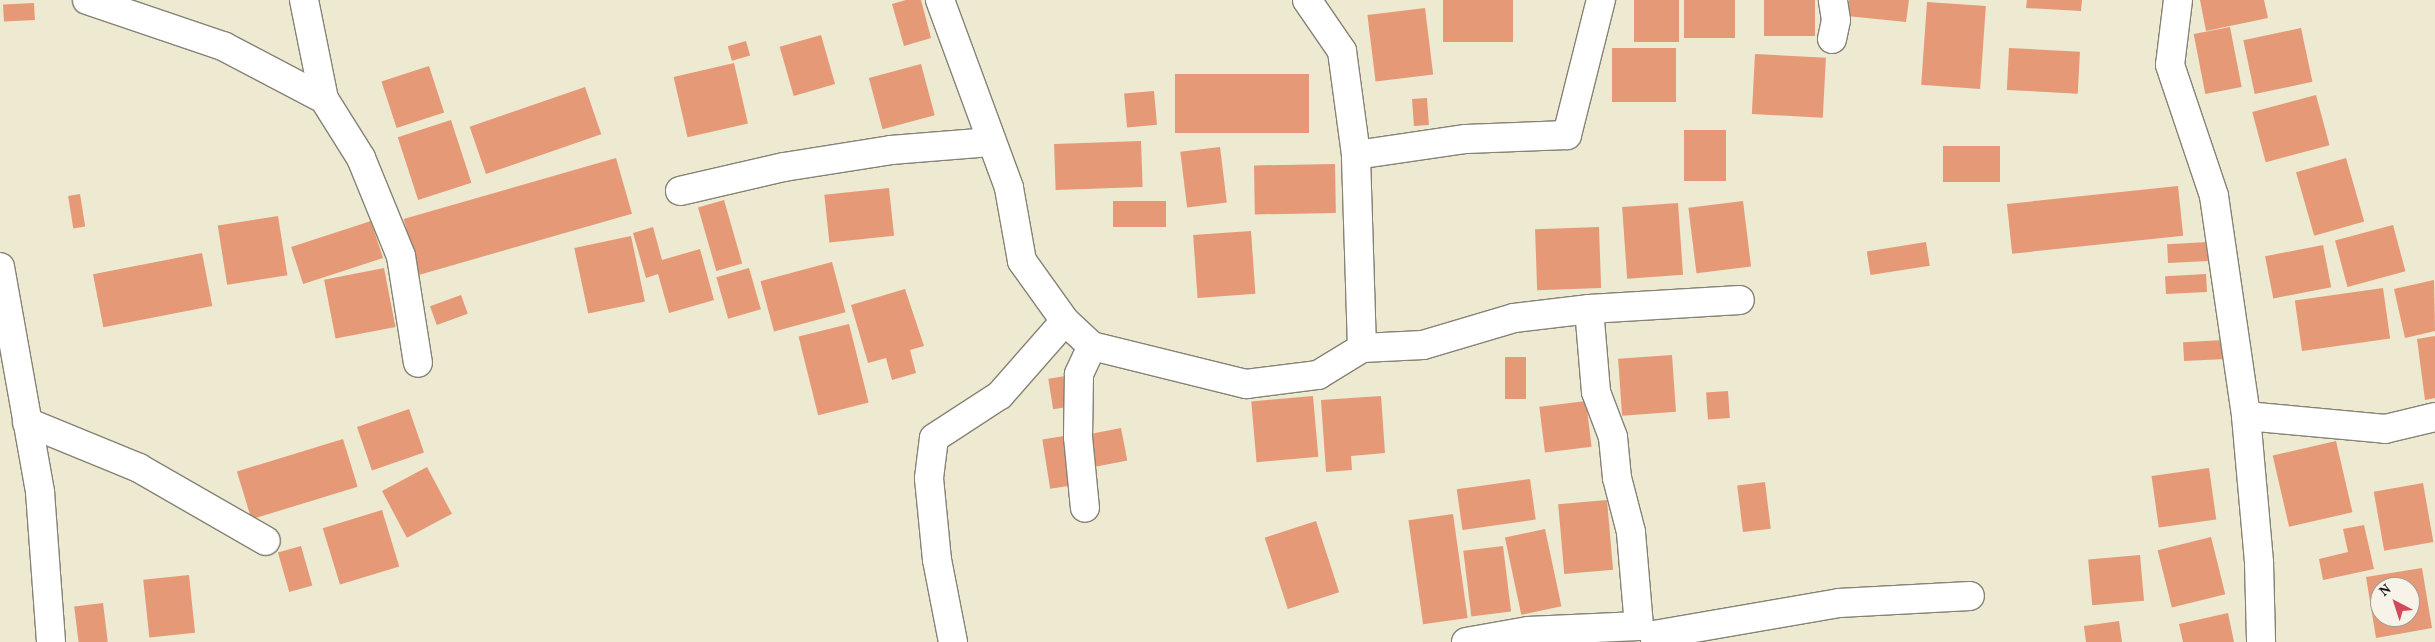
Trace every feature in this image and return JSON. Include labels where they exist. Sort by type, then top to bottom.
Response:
[{"type":"street","points":[[87,0],[223,46],[324,98]]},
{"type":"street","points":[[304,0],[324,98],[361,158],[401,256],[418,362]]},
{"type":"street","points":[[940,0],[1009,188],[1022,261],[1065,321],[1092,346],[1246,384],[1318,375],[1362,348],[1423,345],[1514,318],[1589,309],[1740,300]]},
{"type":"street","points":[[1307,0],[1342,51],[1356,155],[1362,348]]},
{"type":"street","points":[[1356,155],[1466,139],[1567,135],[1601,0]]},
{"type":"street","points":[[1832,39],[1836,20],[1834,0]]},
{"type":"street","points":[[2178,0],[2170,65],[2214,196],[2246,416],[2259,562],[2260,642]]},
{"type":"street","points":[[680,191],[784,167],[891,150],[991,142]]},
{"type":"street","points":[[0,267],[40,492],[52,642]]},
{"type":"street","points":[[1589,309],[1596,392],[1613,437],[1617,478],[1631,532],[1650,634]]},
{"type":"street","points":[[953,642],[937,560],[929,478],[934,438],[1000,395],[1065,321]]},
{"type":"street","points":[[1086,508],[1078,437],[1079,374],[1092,346]]},
{"type":"street","points":[[2246,416],[2385,429],[2435,418]]},
{"type":"street","points":[[27,422],[139,468],[266,541]]},
{"type":"street","points":[[1466,642],[1528,631],[1650,634],[1839,604],[1970,596]]},
{"type":"building","points":[[906,0],[921,0],[931,38],[904,46],[892,4]]},
{"type":"building","points":[[1443,0],[1513,0],[1513,42],[1443,42]]},
{"type":"building","points":[[1634,0],[1679,0],[1679,42],[1634,42]]},
{"type":"building","points":[[1684,0],[1735,0],[1735,38],[1684,38]]},
{"type":"building","points":[[1764,0],[1815,0],[1815,36],[1764,36]]},
{"type":"building","points":[[1849,0],[1909,0],[1906,22],[1847,16]]},
{"type":"building","points":[[2027,0],[2082,0],[2081,11],[2026,8]]},
{"type":"building","points":[[2200,0],[2264,0],[2268,18],[2206,31]]},
{"type":"building","points":[[1927,2],[1986,6],[1980,89],[1921,85]]},
{"type":"building","points":[[34,3],[35,20],[4,22],[3,5]]},
{"type":"building","points":[[1425,8],[1433,75],[1376,82],[1367,15]]},
{"type":"building","points":[[2230,27],[2242,87],[2205,94],[2194,34]]},
{"type":"building","points":[[2301,28],[2312,82],[2255,94],[2243,40]]},
{"type":"building","points":[[821,35],[835,84],[794,96],[780,47]]},
{"type":"building","points":[[746,41],[750,55],[732,61],[728,46]]},
{"type":"building","points":[[1612,48],[1676,48],[1676,102],[1612,102]]},
{"type":"building","points":[[2009,48],[2080,52],[2078,94],[2007,90]]},
{"type":"building","points":[[1755,54],[1826,58],[1823,118],[1752,114]]},
{"type":"building","points":[[734,63],[748,123],[688,137],[674,77]]},
{"type":"building","points":[[921,64],[935,115],[883,129],[869,78]]},
{"type":"building","points":[[429,66],[444,113],[397,128],[381,81]]},
{"type":"building","points":[[1175,74],[1309,74],[1309,133],[1175,133]]},
{"type":"building","points":[[585,87],[601,134],[486,174],[470,127]]},
{"type":"building","points":[[1154,91],[1157,125],[1127,127],[1124,94]]},
{"type":"building","points":[[2316,95],[2329,145],[2266,162],[2252,112]]},
{"type":"building","points":[[1427,98],[1429,125],[1414,126],[1412,99]]},
{"type":"building","points":[[451,120],[471,183],[418,200],[398,137]]},
{"type":"building","points":[[1684,130],[1726,130],[1726,181],[1684,181]]},
{"type":"building","points":[[1141,141],[1143,187],[1056,190],[1054,144]]},
{"type":"building","points":[[1943,146],[2000,146],[2000,182],[1943,182]]},
{"type":"building","points":[[1220,147],[1227,203],[1187,207],[1180,152]]},
{"type":"building","points":[[616,158],[632,214],[420,275],[404,219]]},
{"type":"building","points":[[2346,158],[2364,221],[2314,236],[2296,172]]},
{"type":"building","points":[[1335,164],[1336,213],[1255,214],[1254,165]]},
{"type":"building","points":[[2178,186],[2183,236],[2012,254],[2007,204]]},
{"type":"building","points":[[889,188],[894,236],[829,243],[824,195]]},
{"type":"building","points":[[80,194],[85,227],[73,228],[68,196]]},
{"type":"building","points":[[724,200],[742,263],[716,271],[698,207]]},
{"type":"building","points":[[1113,201],[1166,201],[1166,227],[1113,227]]},
{"type":"building","points":[[1743,201],[1751,267],[1696,273],[1688,208]]},
{"type":"building","points":[[1678,203],[1683,275],[1627,279],[1622,207]]},
{"type":"building","points":[[278,216],[287,275],[227,285],[218,226]]},
{"type":"building","points":[[371,221],[383,258],[303,284],[291,247]]},
{"type":"building","points":[[2393,225],[2405,271],[2347,287],[2335,241]]},
{"type":"building","points":[[653,227],[662,260],[700,249],[714,300],[669,313],[658,274],[646,278],[633,233]]},
{"type":"building","points":[[1599,227],[1601,288],[1537,290],[1535,229]]},
{"type":"building","points":[[1251,231],[1255,294],[1198,298],[1193,235]]},
{"type":"building","points":[[631,236],[645,302],[588,314],[574,248]]},
{"type":"building","points":[[1926,242],[1930,266],[1870,275],[1867,251]]},
{"type":"building","points":[[2208,242],[2209,261],[2168,263],[2167,244]]},
{"type":"building","points":[[2323,245],[2331,287],[2273,298],[2265,256]]},
{"type":"building","points":[[202,253],[212,306],[103,327],[93,274]]},
{"type":"building","points":[[832,262],[845,312],[774,331],[761,281]]},
{"type":"building","points":[[384,268],[395,327],[336,339],[324,280]]},
{"type":"building","points":[[749,268],[761,309],[728,319],[716,277]]},
{"type":"building","points":[[2206,274],[2207,292],[2166,294],[2165,276]]},
{"type":"building","points":[[2434,280],[2435,331],[2405,338],[2394,289]]},
{"type":"building","points":[[2383,288],[2390,339],[2302,351],[2295,300]]},
{"type":"building","points":[[905,289],[924,346],[910,350],[916,373],[892,380],[886,358],[868,363],[851,305]]},
{"type":"building","points":[[461,295],[468,314],[437,325],[430,306]]},
{"type":"building","points":[[849,324],[869,403],[818,415],[799,337]]},
{"type":"building","points":[[2435,336],[2435,398],[2425,400],[2417,339]]},
{"type":"building","points":[[2224,340],[2225,359],[2184,361],[2183,342]]},
{"type":"building","points":[[1672,355],[1676,412],[1622,416],[1618,359]]},
{"type":"building","points":[[1505,357],[1526,357],[1526,399],[1505,399]]},
{"type":"building","points":[[1072,375],[1077,406],[1053,409],[1048,379]]},
{"type":"building","points":[[1728,391],[1730,418],[1708,419],[1706,393]]},
{"type":"building","points":[[1313,396],[1318,457],[1257,462],[1251,401]]},
{"type":"building","points":[[1381,396],[1385,453],[1351,456],[1352,470],[1326,472],[1321,400]]},
{"type":"building","points":[[1586,401],[1592,447],[1545,452],[1539,407]]},
{"type":"building","points":[[409,409],[424,452],[372,470],[357,427]]},
{"type":"building","points":[[1121,428],[1127,460],[1094,467],[1088,434]]},
{"type":"building","points":[[1070,435],[1078,484],[1050,489],[1042,439]]},
{"type":"building","points":[[343,439],[358,487],[251,519],[237,471]]},
{"type":"building","points":[[2336,441],[2352,512],[2289,527],[2273,456]]},
{"type":"building","points":[[427,467],[452,514],[407,538],[382,491]]},
{"type":"building","points":[[2209,468],[2216,519],[2159,528],[2152,476]]},
{"type":"building","points":[[1530,479],[1536,520],[1462,530],[1457,489]]},
{"type":"building","points":[[1765,482],[1771,529],[1743,532],[1737,485]]},
{"type":"building","points":[[2423,483],[2433,542],[2384,551],[2374,492]]},
{"type":"building","points":[[1607,500],[1613,570],[1564,574],[1558,504]]},
{"type":"building","points":[[382,510],[399,566],[340,585],[323,528]]},
{"type":"building","points":[[1453,514],[1468,618],[1423,624],[1408,520]]},
{"type":"building","points":[[1316,521],[1339,592],[1288,609],[1265,538]]},
{"type":"building","points":[[2364,525],[2374,569],[2323,580],[2319,559],[2348,552],[2343,529]]},
{"type":"building","points":[[1545,529],[1561,606],[1521,615],[1505,538]]},
{"type":"building","points":[[2211,537],[2225,594],[2172,608],[2158,550]]},
{"type":"building","points":[[301,546],[312,585],[289,592],[278,553]]},
{"type":"building","points":[[1503,546],[1511,612],[1471,616],[1463,551]]},
{"type":"building","points":[[2140,555],[2144,601],[2092,605],[2088,560]]},
{"type":"building","points":[[2422,568],[2432,628],[2376,638],[2374,627],[2420,627],[2420,577],[2370,577],[2370,601],[2366,577]]},
{"type":"building","points":[[189,575],[195,633],[149,637],[143,580]]},
{"type":"building","points":[[103,603],[108,642],[79,642],[74,607]]},
{"type":"building","points":[[2228,613],[2234,642],[2183,642],[2179,624]]},
{"type":"building","points":[[2119,621],[2122,642],[2086,642],[2084,626]]}]
